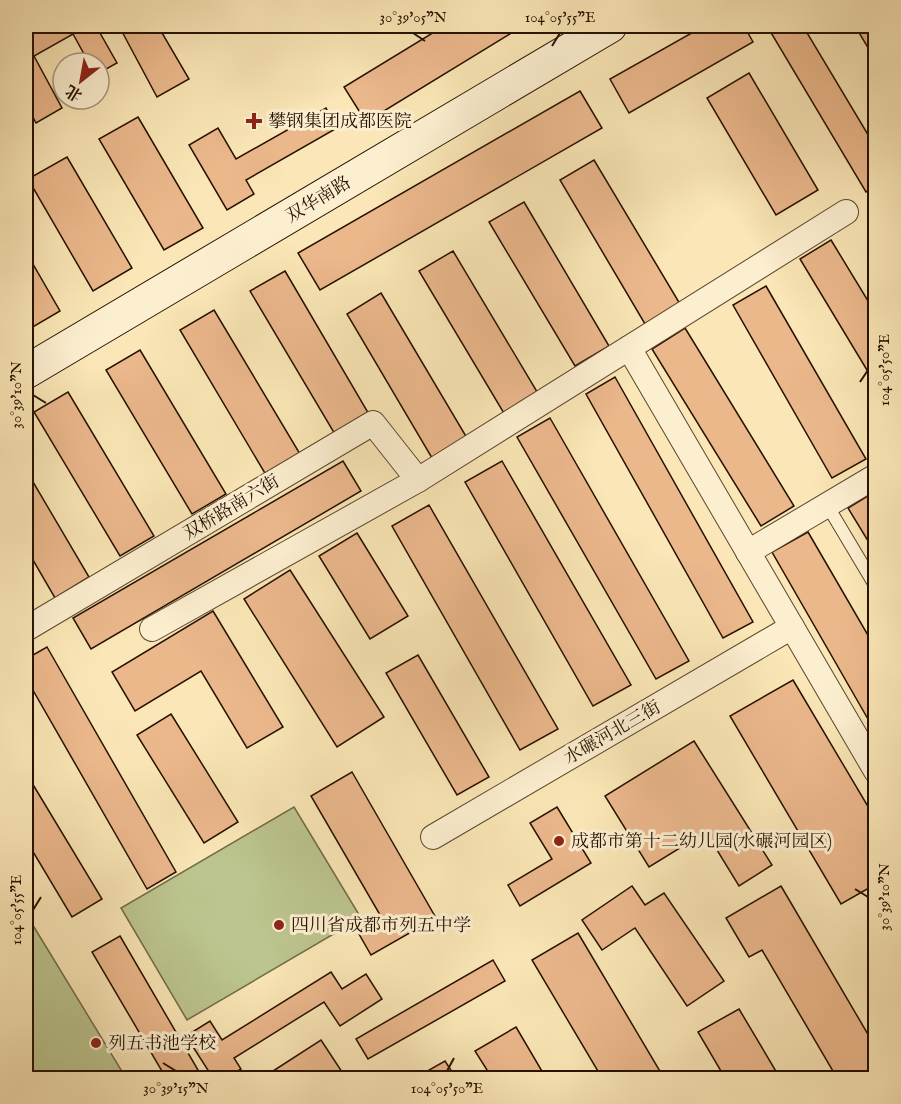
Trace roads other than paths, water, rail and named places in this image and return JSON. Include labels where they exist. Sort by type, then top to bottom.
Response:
[{"type":"street","name":"双华南路","points":[[26,372],[610,26]]},
{"type":"street","points":[[152,629],[418,480],[846,212]]},
{"type":"street","points":[[629,348],[876,771]]},
{"type":"street","name":"双桥路南六街","points":[[26,629],[373,423],[418,480]]},
{"type":"street","points":[[748,552],[876,476]]},
{"type":"street","name":"水碾河北三街","points":[[433,837],[792,627]]},
{"type":"lane","points":[[827,506],[876,587]]},
{"type":"place","name":"攀钢集团成都医院","points":[[254,121]]},
{"type":"place","name":"成都市第十二幼儿园(水碾河园区)","points":[[559,841]]},
{"type":"place","name":"四川省成都市列五中学","points":[[279,925]]},
{"type":"place","name":"列五书池学校","points":[[96,1043]]}]
